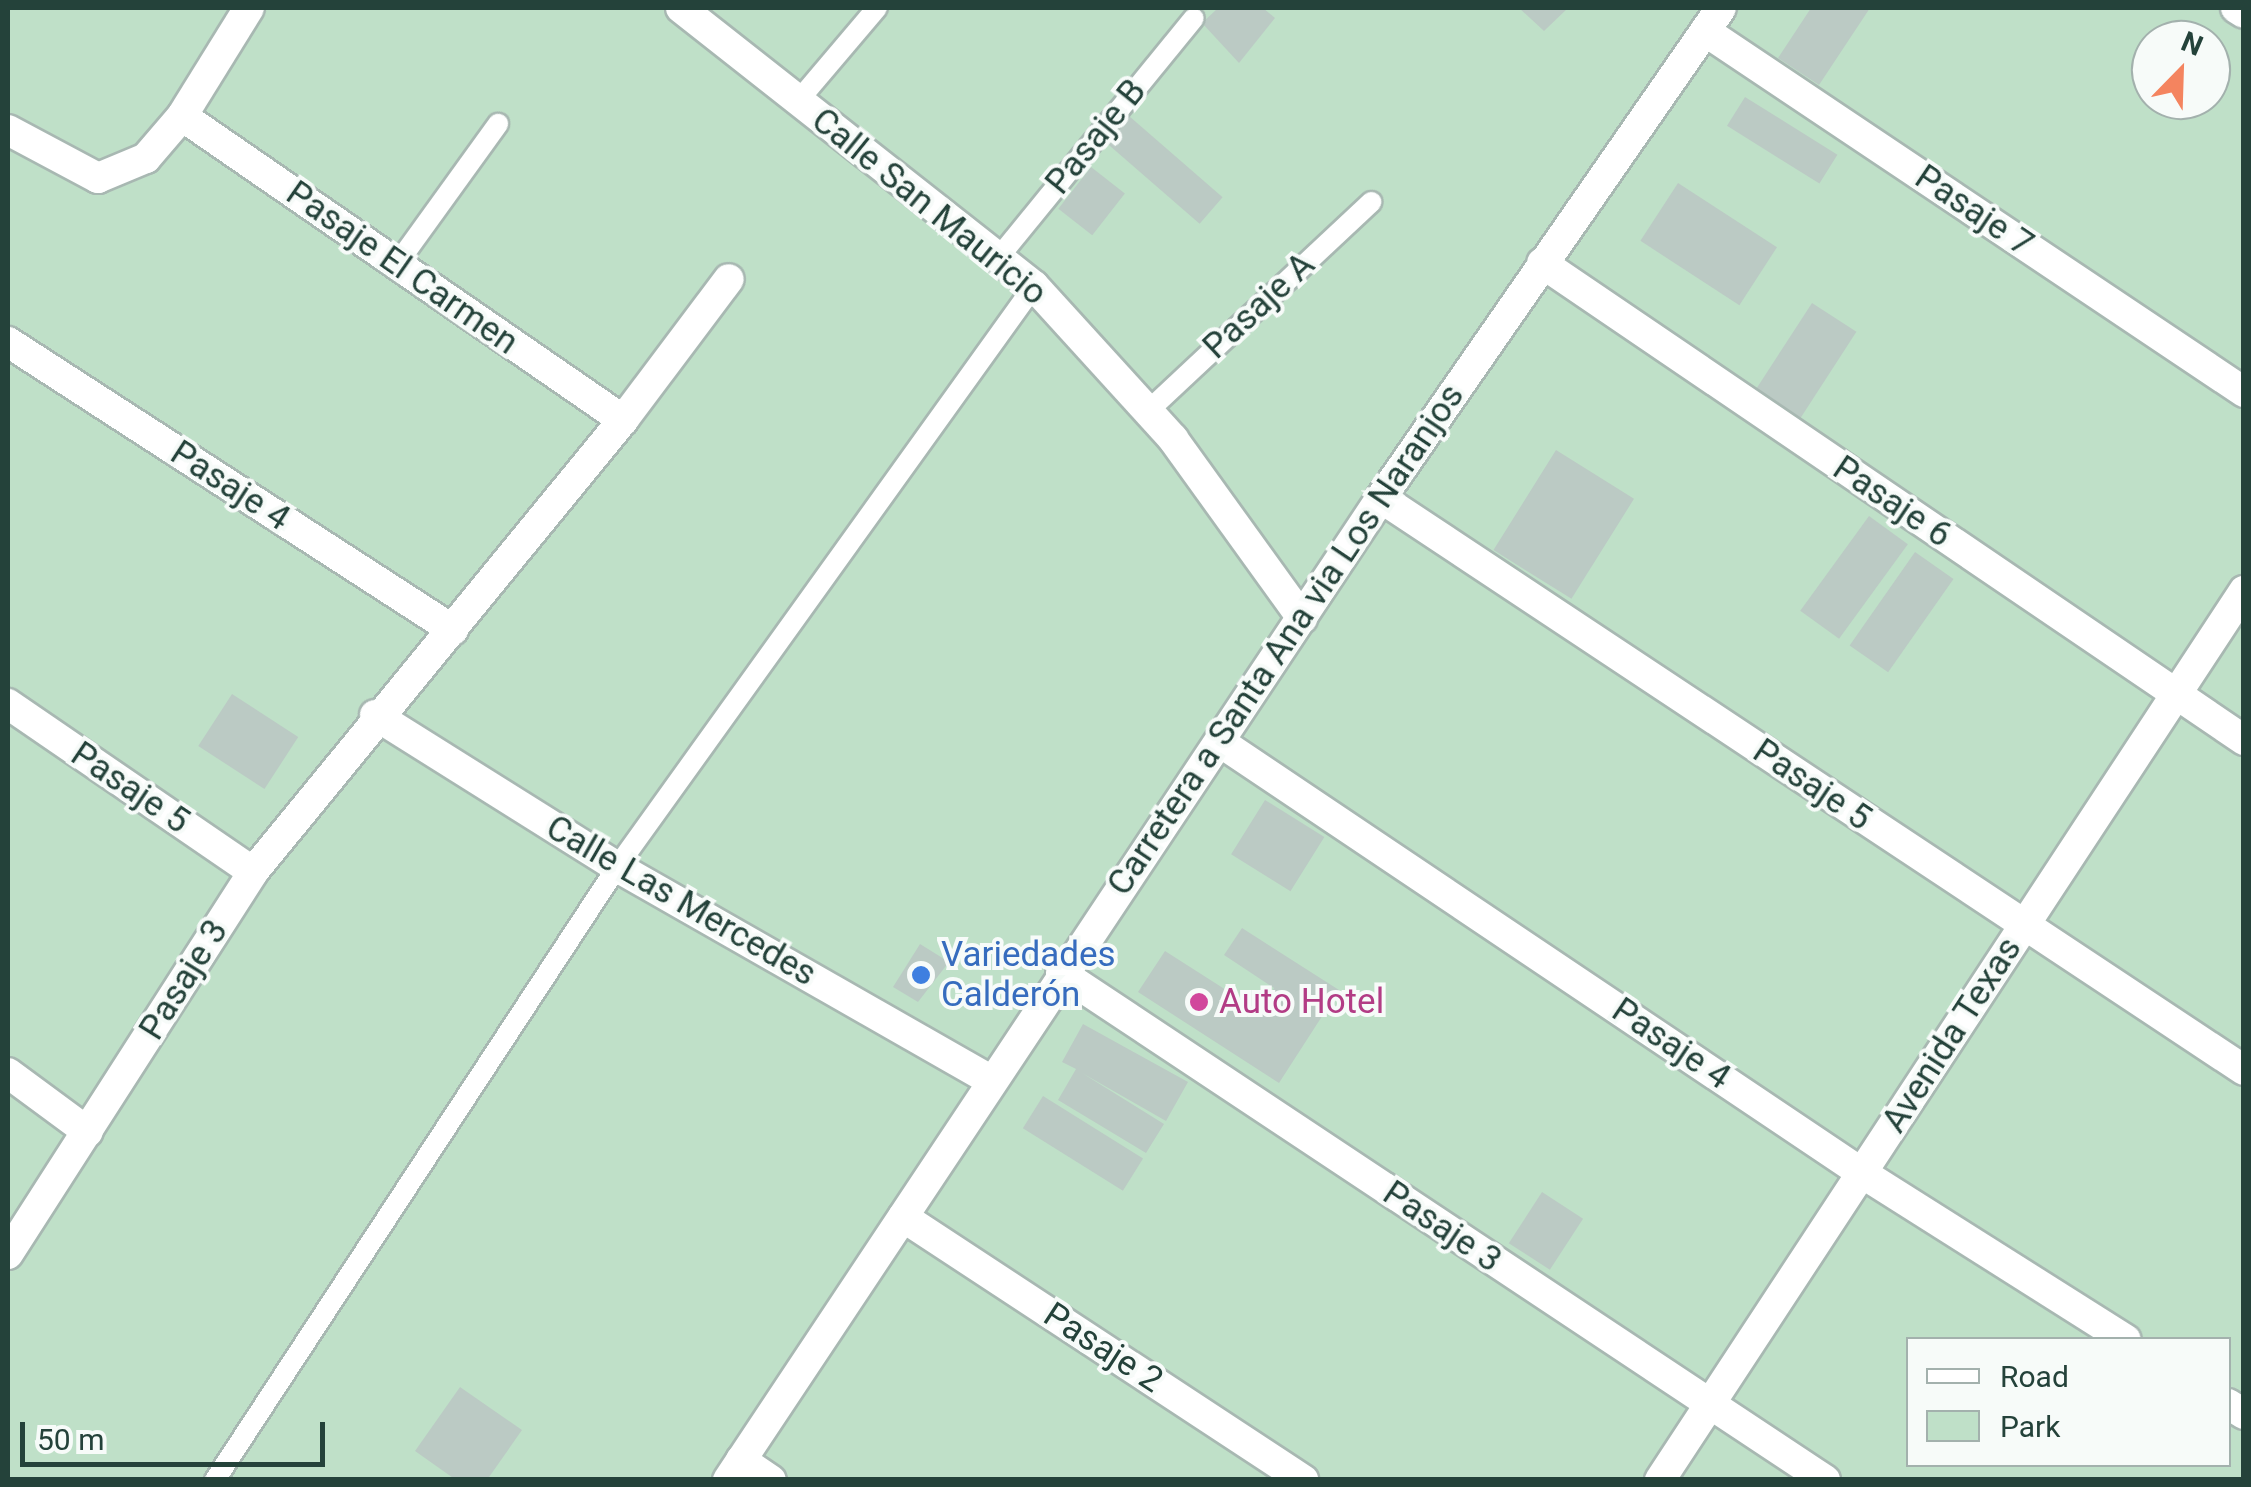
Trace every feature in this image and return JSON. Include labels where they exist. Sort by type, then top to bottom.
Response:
[{"type":"street","points":[[8,130],[98,178],[146,158],[182,116],[249,8]]},
{"type":"street","name":"Calle San Mauricio","points":[[682,8],[1034,286],[1148,411],[1302,618]]},
{"type":"street","points":[[2236,8],[2244,12]]},
{"type":"street","name":"Carretera a Santa Ana via Los Naranjos","points":[[735,1470],[990,1080],[1381,498],[1713,19]]},
{"type":"street","name":"Pasaje 7","points":[[1713,19],[2244,392]]},
{"type":"street","name":"Pasaje El Carmen","points":[[182,116],[623,420]]},
{"type":"street","name":"Pasaje 6","points":[[1542,263],[2244,740]]},
{"type":"street","name":"Pasaje 3","points":[[8,1254],[253,872],[376,716],[452,630],[623,420],[728,279]]},
{"type":"street","name":"Pasaje 4","points":[[8,342],[452,630]]},
{"type":"street","name":"Pasaje 5","points":[[1381,498],[2244,1070]]},
{"type":"street","name":"Avenida Texas","points":[[1660,1480],[2244,591]]},
{"type":"street","name":"Pasaje 5","points":[[8,704],[253,872]]},
{"type":"street","name":"Calle Las Mercedes","points":[[376,716],[618,866],[990,1080]]},
{"type":"street","name":"Pasaje 4","points":[[1220,742],[1862,1172],[2121,1337]]},
{"type":"street","name":"Pasaje 3","points":[[1061,974],[1825,1480]]},
{"type":"street","points":[[8,1073],[88,1132]]},
{"type":"street","name":"Pasaje 2","points":[[903,1217],[1303,1480]]},
{"type":"street","points":[[735,1470],[771,1480]]},
{"type":"lane","points":[[798,101],[877,8]]},
{"type":"lane","name":"Pasaje B","points":[[999,257],[1194,18]]},
{"type":"lane","points":[[397,264],[498,124]]},
{"type":"lane","name":"Pasaje A","points":[[1148,411],[1371,202]]},
{"type":"lane","points":[[215,1480],[618,866],[1034,286]]},
{"type":"green space","points":[[8,8],[2243,8],[2243,1479],[8,1480]]},
{"type":"building","points":[[1218,8],[1263,8],[1275,18],[1239,63],[1202,23]]},
{"type":"building","points":[[1519,8],[1568,8],[1544,31]]},
{"type":"building","points":[[1811,8],[1870,8],[1819,85],[1778,58]]},
{"type":"building","points":[[1745,97],[1837,155],[1819,184],[1727,126]]},
{"type":"building","points":[[1129,116],[1223,197],[1200,224],[1106,142]]},
{"type":"building","points":[[1091,167],[1125,193],[1092,235],[1058,209]]},
{"type":"building","points":[[1678,183],[1777,247],[1739,305],[1640,241]]},
{"type":"building","points":[[1812,303],[1856,332],[1799,420],[1755,391]]},
{"type":"building","points":[[1556,450],[1634,499],[1571,599],[1493,550]]},
{"type":"building","points":[[1869,516],[1908,544],[1839,639],[1800,611]]},
{"type":"building","points":[[1915,552],[1954,579],[1888,672],[1850,645]]},
{"type":"building","points":[[232,694],[298,737],[264,789],[198,746]]},
{"type":"building","points":[[1265,800],[1324,837],[1290,891],[1231,854]]},
{"type":"building","name":"Auto Hotel","points":[[1242,928],[1339,990],[1279,1083],[1138,992],[1165,951],[1259,1011],[1274,988],[1224,955]]},
{"type":"building","name":"Variedades Calderón","points":[[920,944],[949,962],[918,1002],[893,987]]},
{"type":"building","points":[[1083,1024],[1188,1082],[1166,1121],[1082,1073],[1164,1124],[1146,1153],[1058,1100],[1076,1069],[1062,1062]]},
{"type":"building","points":[[1043,1096],[1143,1159],[1123,1191],[1023,1128]]},
{"type":"building","points":[[1542,1192],[1583,1219],[1550,1270],[1509,1243]]},
{"type":"building","points":[[460,1387],[522,1430],[487,1480],[456,1480],[415,1451]]},
{"type":"place","name":"Variedades Calderón","points":[[921,975]]},
{"type":"place","name":"Auto Hotel","points":[[1199,1002]]}]
